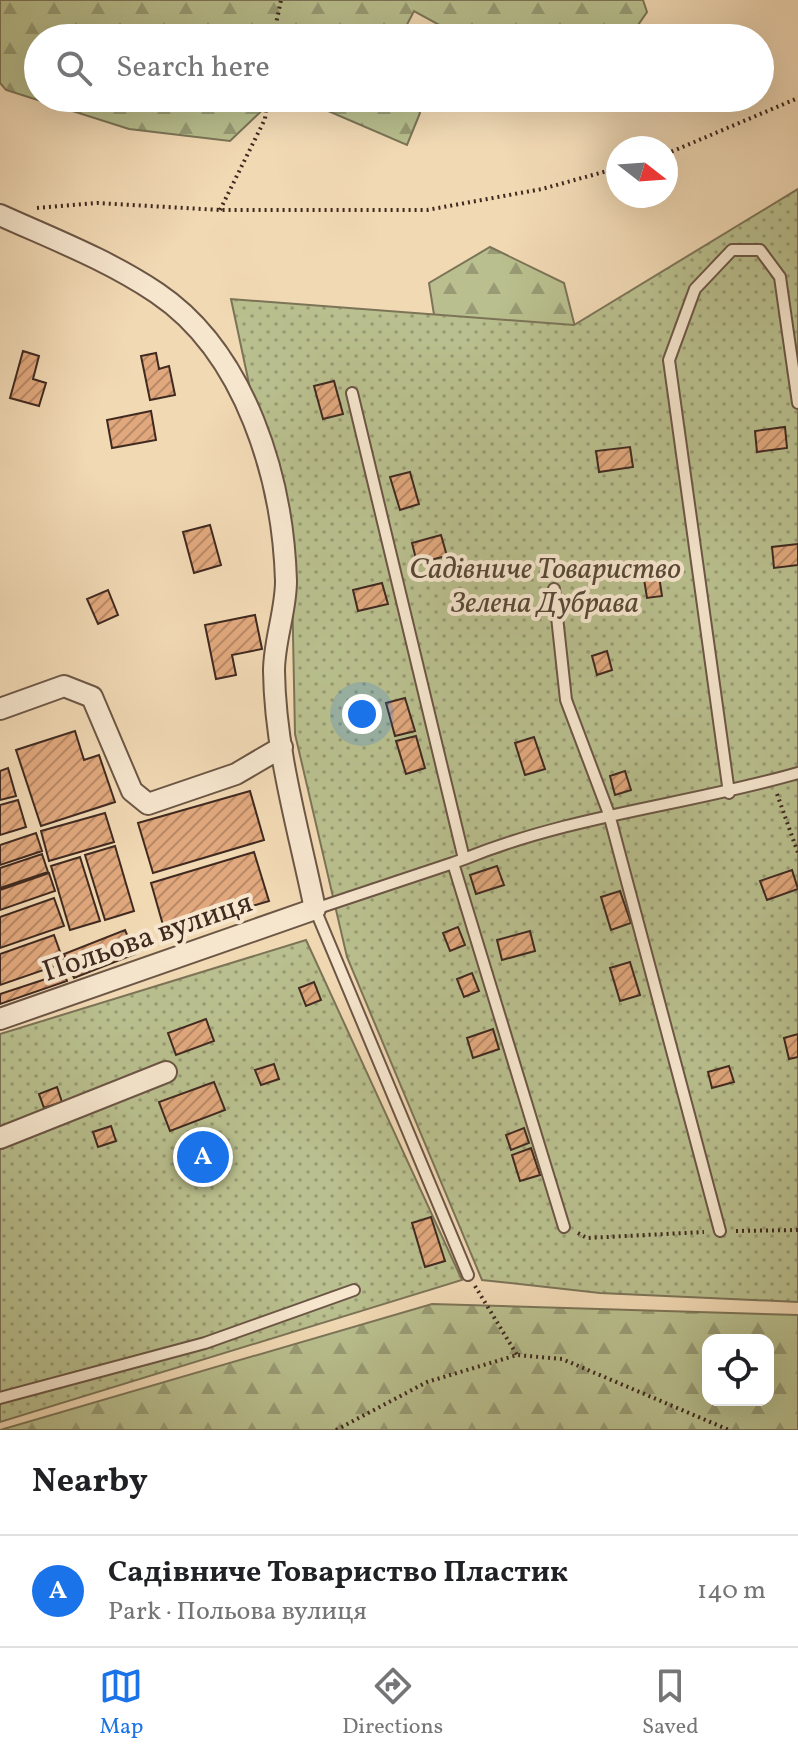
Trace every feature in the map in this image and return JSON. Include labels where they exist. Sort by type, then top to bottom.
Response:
[{"type":"street","points":[[0,215],[106,263],[159,294],[211,346],[241,393],[274,486],[286,583],[274,669],[282,747],[315,909]]},
{"type":"street","points":[[0,709],[64,686],[92,697],[132,791],[148,804],[236,774],[282,747]]},
{"type":"street","name":"Польова вулиця","points":[[0,1019],[315,909]]},
{"type":"street","points":[[0,1138],[166,1072]]},
{"type":"lane","points":[[729,793],[669,360],[695,289],[732,250],[760,250],[780,277],[798,403]]},
{"type":"lane","points":[[352,393],[459,861],[564,1227]]},
{"type":"lane","points":[[554,589],[566,700],[609,814],[720,1231]]},
{"type":"lane","points":[[468,1275],[315,909],[459,861],[517,838],[609,814],[729,793],[798,773]]},
{"type":"lane","points":[[0,1398],[205,1343],[354,1290]]},
{"type":"path","points":[[276,24],[281,0]]},
{"type":"path","points":[[774,108],[798,98]]},
{"type":"path","points":[[220,210],[266,112]]},
{"type":"path","points":[[678,149],[765,112]]},
{"type":"path","points":[[30,208],[97,203],[220,210],[427,210],[542,189],[606,171]]},
{"type":"path","points":[[772,781],[798,853]]},
{"type":"path","points":[[564,1227],[587,1238],[798,1230]]},
{"type":"path","points":[[468,1275],[517,1355]]},
{"type":"path","points":[[336,1430],[427,1382],[517,1355],[562,1359],[729,1430]]},
{"type":"green space","points":[[0,0],[643,0],[647,12],[639,24],[438,24],[414,11],[407,24],[24,24],[24,96],[6,90],[0,83]]},
{"type":"green space","points":[[75,112],[260,112],[230,141],[129,129]]},
{"type":"green space","points":[[330,112],[419,112],[407,145]]},
{"type":"green space","name":"Садівниче Товариство Зелена Дубрава","points":[[798,189],[798,1302],[600,1293],[482,1280],[347,957],[295,734],[292,586],[231,299],[574,325]]},
{"type":"green space","points":[[490,247],[564,283],[583,359],[443,372],[429,283]]},
{"type":"green space","points":[[306,940],[462,1280],[0,1422],[0,1034]]},
{"type":"green space","points":[[432,1304],[798,1315],[798,1430],[0,1430]]},
{"type":"building","points":[[23,351],[39,356],[33,379],[46,383],[39,406],[10,398]]},
{"type":"building","points":[[156,353],[159,369],[169,366],[175,395],[150,400],[141,356]]},
{"type":"building","points":[[334,381],[343,414],[323,419],[314,386]]},
{"type":"building","points":[[151,411],[156,440],[112,448],[107,420]]},
{"type":"building","points":[[785,427],[787,448],[757,452],[755,431]]},
{"type":"building","points":[[630,447],[633,467],[599,472],[596,451]]},
{"type":"building","points":[[410,472],[419,504],[400,510],[390,477]]},
{"type":"building","points":[[210,525],[221,565],[194,573],[183,532]]},
{"type":"building","points":[[441,535],[447,556],[417,563],[412,543]]},
{"type":"building","points":[[798,544],[798,565],[774,568],[772,547]]},
{"type":"building","points":[[659,576],[662,596],[647,598],[644,579]]},
{"type":"building","points":[[382,583],[388,604],[358,611],[353,590]]},
{"type":"building","points":[[108,590],[118,615],[98,624],[87,599]]},
{"type":"building","points":[[255,615],[262,649],[232,655],[236,675],[216,679],[205,625]]},
{"type":"building","points":[[607,651],[612,670],[597,675],[592,656]]},
{"type":"building","points":[[405,698],[415,731],[395,736],[386,703]]},
{"type":"building","points":[[75,731],[84,760],[99,755],[115,802],[41,826],[16,750]]},
{"type":"building","points":[[416,736],[425,768],[406,774],[396,741]]},
{"type":"building","points":[[534,737],[545,769],[525,775],[515,743]]},
{"type":"building","points":[[8,768],[16,796],[0,800],[0,771]]},
{"type":"building","points":[[625,771],[631,790],[615,795],[610,776]]},
{"type":"building","points":[[250,791],[264,840],[153,873],[138,823]]},
{"type":"building","points":[[18,800],[26,827],[0,835],[0,805]]},
{"type":"building","points":[[105,813],[114,842],[49,861],[41,831]]},
{"type":"building","points":[[36,833],[42,851],[0,865],[0,845]]},
{"type":"building","points":[[115,846],[134,911],[105,920],[85,855]]},
{"type":"building","points":[[254,852],[269,901],[165,932],[151,883]]},
{"type":"building","points":[[42,854],[48,872],[0,888],[0,868]]},
{"type":"building","points":[[80,857],[100,921],[70,930],[51,866]]},
{"type":"building","points":[[497,866],[504,885],[476,894],[470,875]]},
{"type":"building","points":[[792,870],[798,889],[767,900],[760,881]]},
{"type":"building","points":[[49,873],[55,891],[0,910],[0,890]]},
{"type":"building","points":[[620,891],[631,923],[611,930],[601,897]]},
{"type":"building","points":[[54,898],[64,926],[0,948],[0,917]]},
{"type":"building","points":[[458,927],[465,945],[450,951],[443,933]]},
{"type":"building","points":[[125,930],[135,954],[74,978],[64,954]]},
{"type":"building","points":[[530,931],[535,951],[502,960],[497,940]]},
{"type":"building","points":[[54,935],[64,963],[0,985],[0,954]]},
{"type":"building","points":[[630,962],[640,995],[620,1001],[610,968]]},
{"type":"building","points":[[64,973],[67,981],[0,1004],[0,994]]},
{"type":"building","points":[[472,973],[479,991],[464,997],[457,979]]},
{"type":"building","points":[[314,982],[321,1000],[306,1006],[299,988]]},
{"type":"building","points":[[206,1019],[214,1041],[176,1055],[168,1033]]},
{"type":"building","points":[[493,1029],[499,1049],[473,1058],[467,1038]]},
{"type":"building","points":[[798,1034],[798,1057],[789,1059],[784,1038]]},
{"type":"building","points":[[274,1064],[279,1079],[261,1085],[255,1070]]},
{"type":"building","points":[[729,1066],[734,1082],[712,1088],[708,1072]]},
{"type":"building","points":[[214,1082],[225,1110],[170,1131],[159,1102]]},
{"type":"building","points":[[57,1087],[62,1102],[44,1108],[39,1094]]},
{"type":"building","points":[[111,1126],[116,1141],[98,1147],[93,1132]]},
{"type":"building","points":[[524,1128],[529,1143],[511,1150],[506,1135]]},
{"type":"building","points":[[531,1148],[540,1175],[520,1181],[512,1155]]},
{"type":"building","points":[[431,1217],[445,1261],[425,1267],[412,1223]]},
{"type":"place","name":"Садівниче Товариство Пластик","points":[[203,1157]]}]
